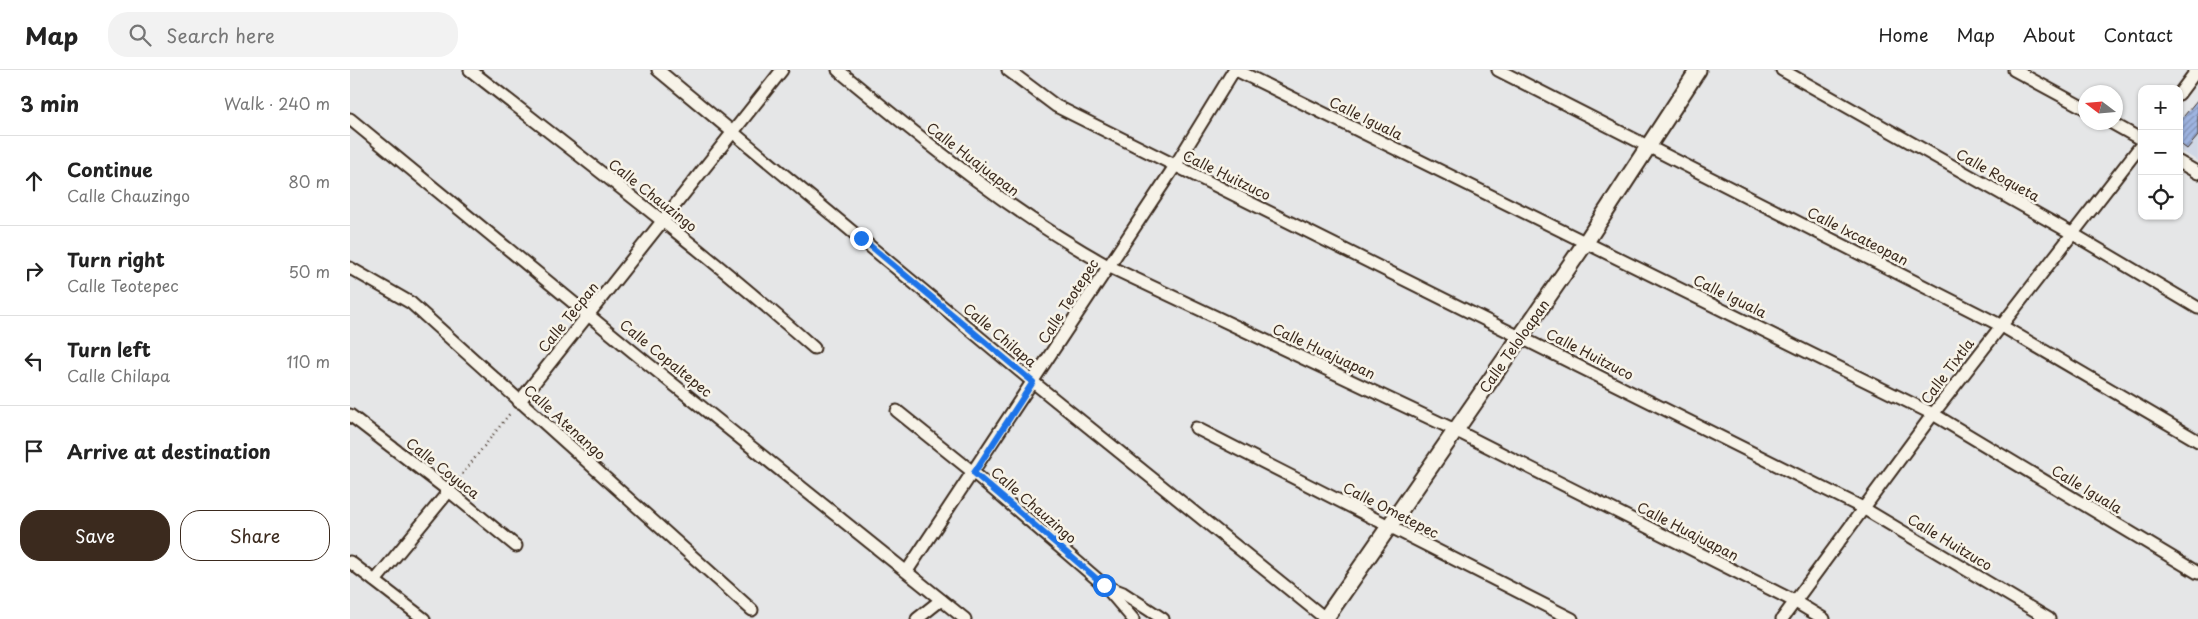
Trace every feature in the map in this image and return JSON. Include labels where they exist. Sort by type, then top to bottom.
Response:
[{"type":"street","name":"Calle Chauzingo","points":[[470,70],[663,221],[757,298],[814,348]]},
{"type":"street","name":"Calle Chilapa","points":[[658,70],[1033,382],[1326,619]]},
{"type":"street","name":"Calle Tecpan","points":[[519,402],[782,70]]},
{"type":"street","name":"Calle Huajuapan","points":[[838,70],[970,178],[1039,226],[1108,266],[1456,430],[1794,601],[1824,619]]},
{"type":"street","name":"Calle Huitzuco","points":[[1008,70],[1056,106],[1863,508],[2049,619]]},
{"type":"street","name":"Calle Teotepec","points":[[907,572],[974,473],[1235,70]]},
{"type":"street","name":"Calle Iguala","points":[[1235,70],[1933,414],[2198,573]]},
{"type":"street","name":"Calle Ixcateopan","points":[[1498,70],[2000,325],[2198,441]]},
{"type":"street","name":"Calle Teloloapan","points":[[1326,619],[1586,242],[1698,70]]},
{"type":"street","name":"Calle Roqueta","points":[[1782,70],[2073,234],[2198,308]]},
{"type":"street","points":[[2014,70],[2029,73],[2078,104]]},
{"type":"street","points":[[2183,89],[2197,70]]},
{"type":"street","name":"Calle Copaltepec","points":[[350,119],[590,314],[637,355],[964,619]]},
{"type":"street","points":[[2123,129],[2138,138]]},
{"type":"street","name":"Calle Tixtla","points":[[1782,619],[2000,325],[2138,149]]},
{"type":"street","points":[[2183,164],[2198,173]]},
{"type":"street","name":"Calle Atenango","points":[[350,268],[411,303],[752,610]]},
{"type":"street","name":"Calle Chauzingo","points":[[897,410],[974,473],[1104,585],[1133,619]]},
{"type":"street","name":"Calle Coyuca","points":[[350,415],[449,491],[516,546]]},
{"type":"street","name":"Calle Ometepec","points":[[1196,428],[1572,619]]},
{"type":"street","points":[[375,581],[449,491]]},
{"type":"street","points":[[350,562],[424,619]]},
{"type":"street","name":"Calle Chauzingo","points":[[1104,585],[1123,593],[1164,619]]},
{"type":"street","points":[[917,619],[941,600]]},
{"type":"path","points":[[449,491],[519,402]]},
{"type":"shaded area","points":[[2198,99],[2198,161],[2183,152],[2183,117]]},
{"type":"building","points":[[2198,99],[2198,136],[2187,149],[2183,146],[2183,117]]},
{"type":"route","points":[[861,238],[1033,382],[974,473],[1104,585]]}]
